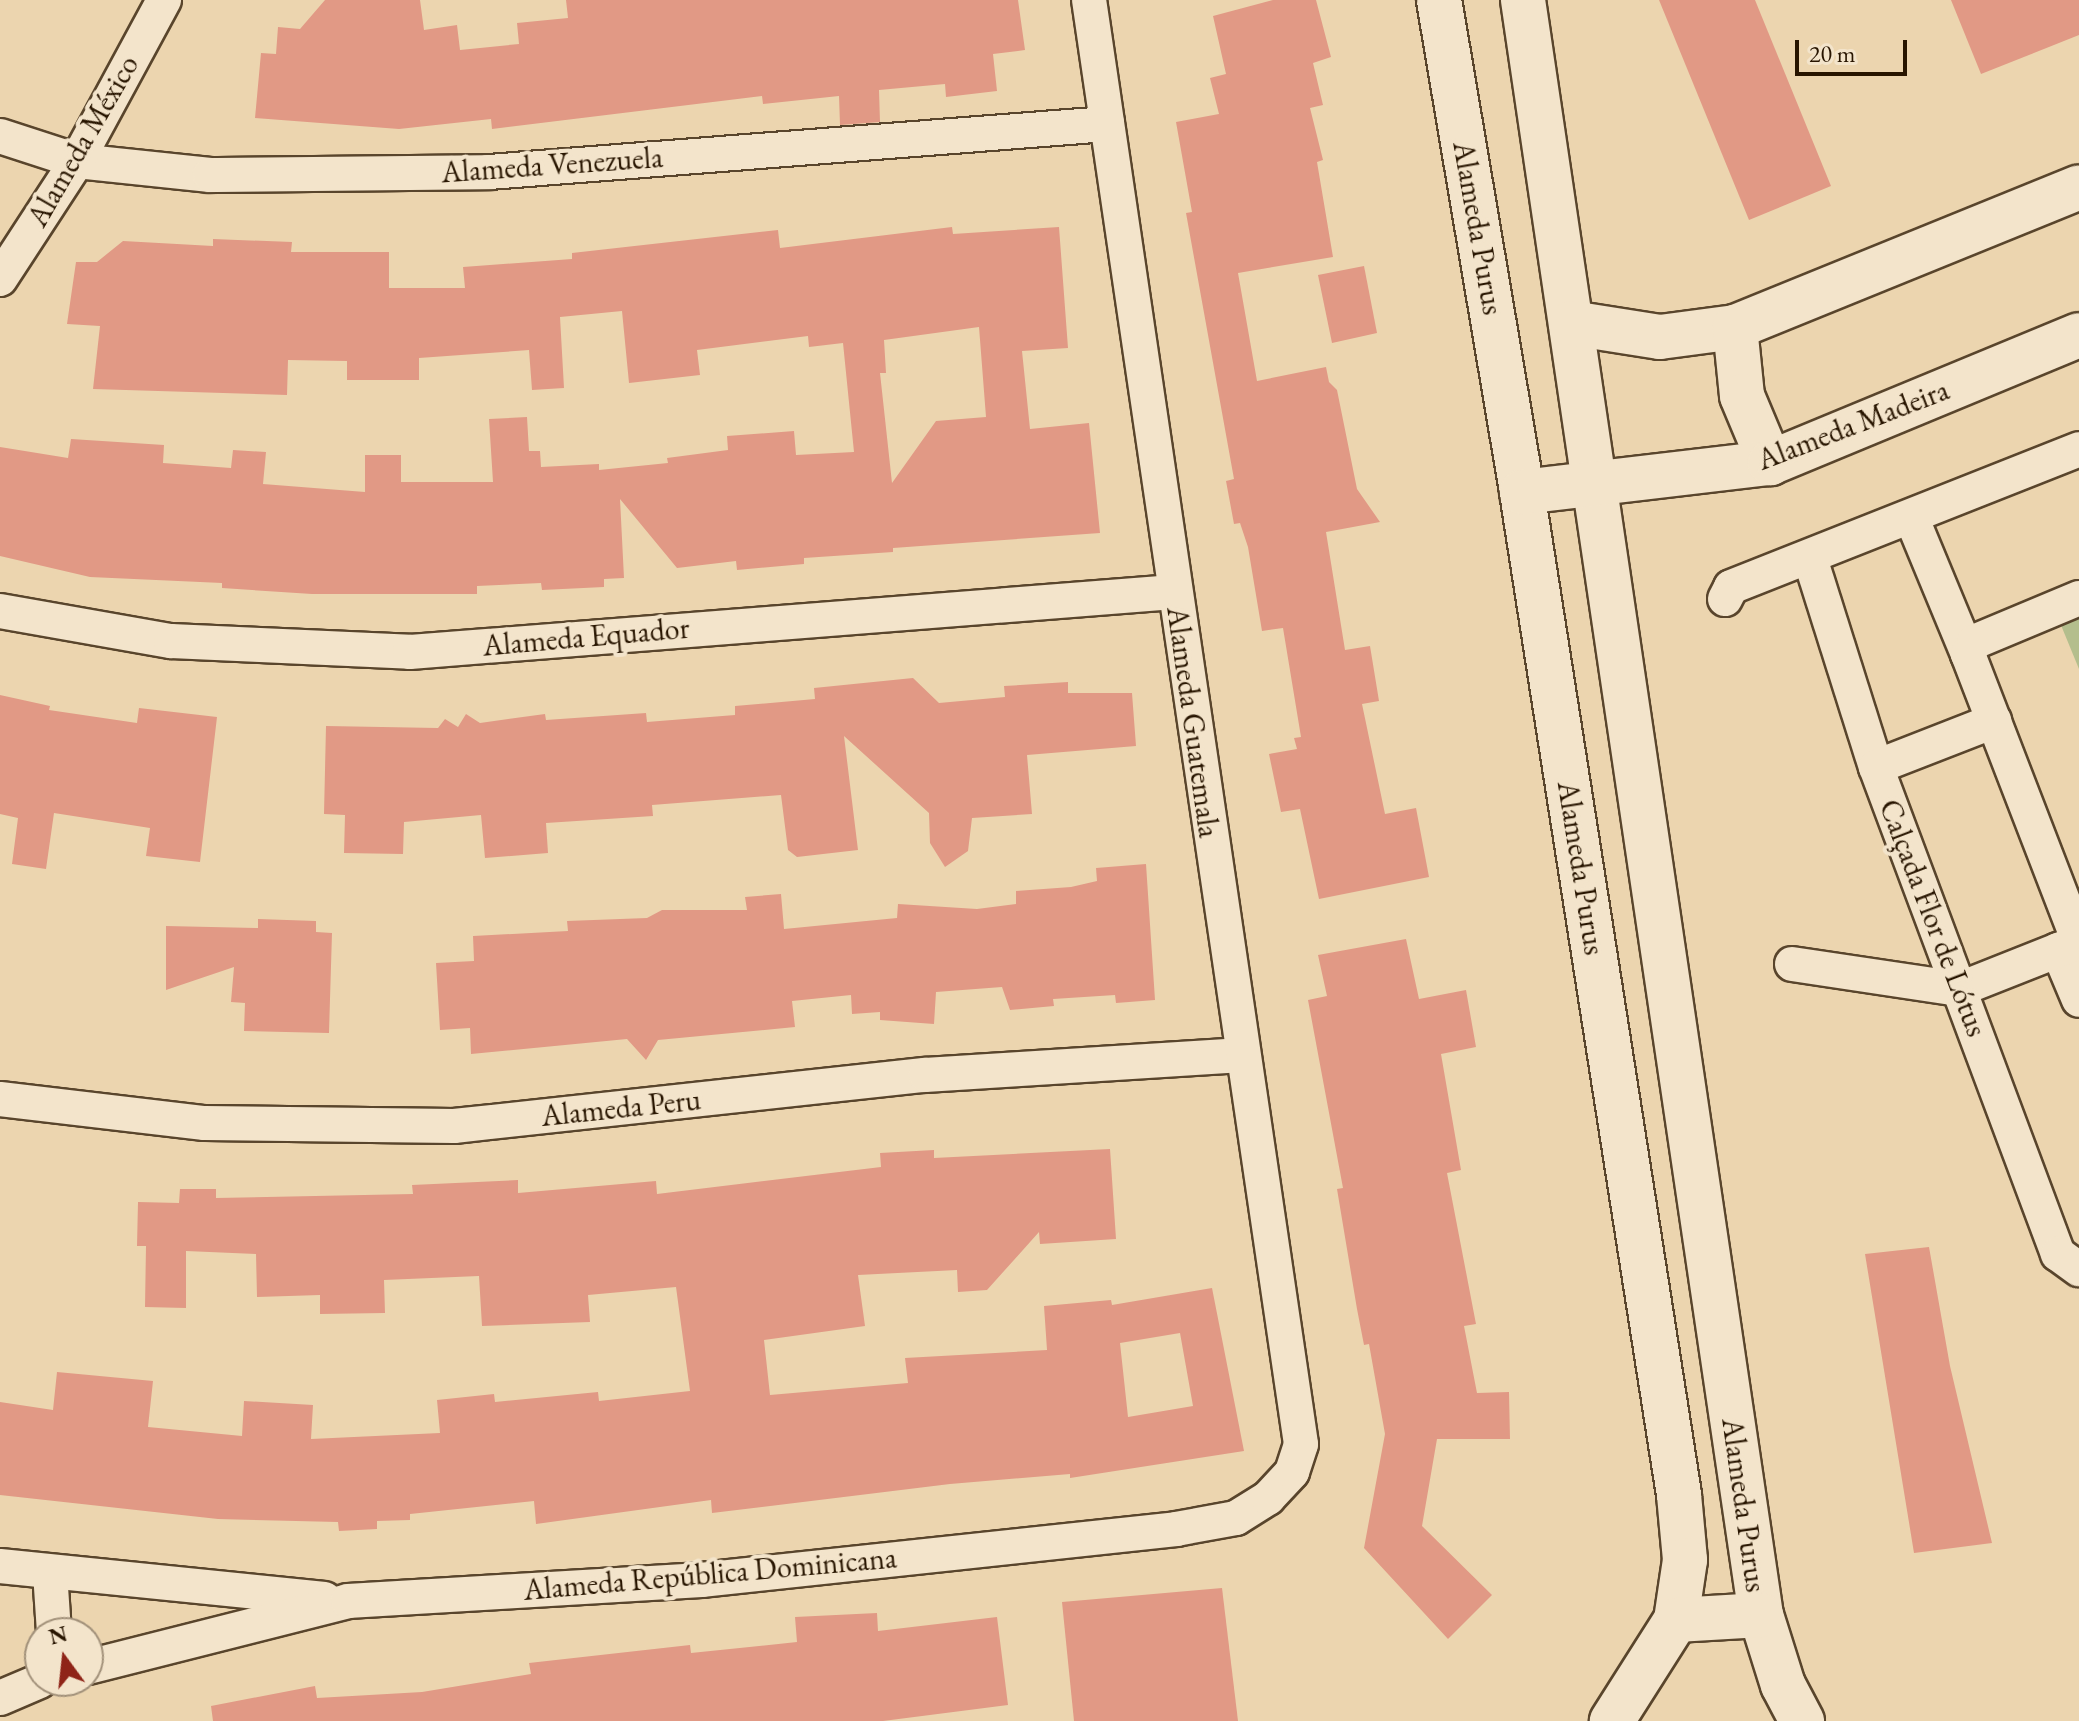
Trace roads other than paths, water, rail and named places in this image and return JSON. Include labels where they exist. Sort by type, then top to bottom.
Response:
[{"type":"main road","name":"Alameda Purus","points":[[1439,0],[1522,492],[1679,1495],[1685,1560],[1676,1620],[1612,1721]]},
{"type":"main road","name":"Alameda Purus","points":[[1523,0],[1761,1615],[1783,1685],[1802,1721]]},
{"type":"main road","points":[[1571,323],[1660,337],[1735,327],[2079,187]]},
{"type":"main road","points":[[1735,327],[1742,396],[1770,463]]},
{"type":"main road","name":"Alameda Madeira","points":[[1522,492],[1770,463],[2079,335]]},
{"type":"main road","points":[[1676,1620],[1761,1615]]},
{"type":"street","name":"Alameda México","points":[[0,279],[77,161],[164,0]]},
{"type":"street","name":"Alameda Guatemala","points":[[1089,0],[1241,1055],[1301,1444]]},
{"type":"street","name":"Alameda Venezuela","points":[[0,136],[77,161],[210,175],[489,172],[1107,124]]},
{"type":"street","points":[[1725,599],[1731,587],[1912,519],[2079,451]]},
{"type":"street","points":[[1912,519],[1994,721],[2068,946],[2079,1000]]},
{"type":"street","name":"Calçada Flor de Lótus","points":[[1810,558],[1876,767],[2058,1254],[2076,1269]]},
{"type":"street","name":"Alameda Equador","points":[[0,611],[171,641],[410,652],[1174,592]]},
{"type":"street","points":[[1968,654],[1974,642],[2079,598]]},
{"type":"street","points":[[1876,767],[1994,721]]},
{"type":"street","points":[[1792,964],[1960,989],[2068,946]]},
{"type":"street","name":"Alameda Peru","points":[[0,1099],[205,1123],[454,1126],[926,1075],[1241,1055]]},
{"type":"street","name":"Alameda República Dominicana","points":[[104,1663],[348,1601],[701,1580],[1176,1529],[1236,1518],[1268,1498],[1292,1472],[1301,1444]]},
{"type":"street","points":[[0,1566],[348,1601]]},
{"type":"street","points":[[50,1572],[53,1617]]},
{"type":"street","points":[[0,1698],[24,1688]]}]
